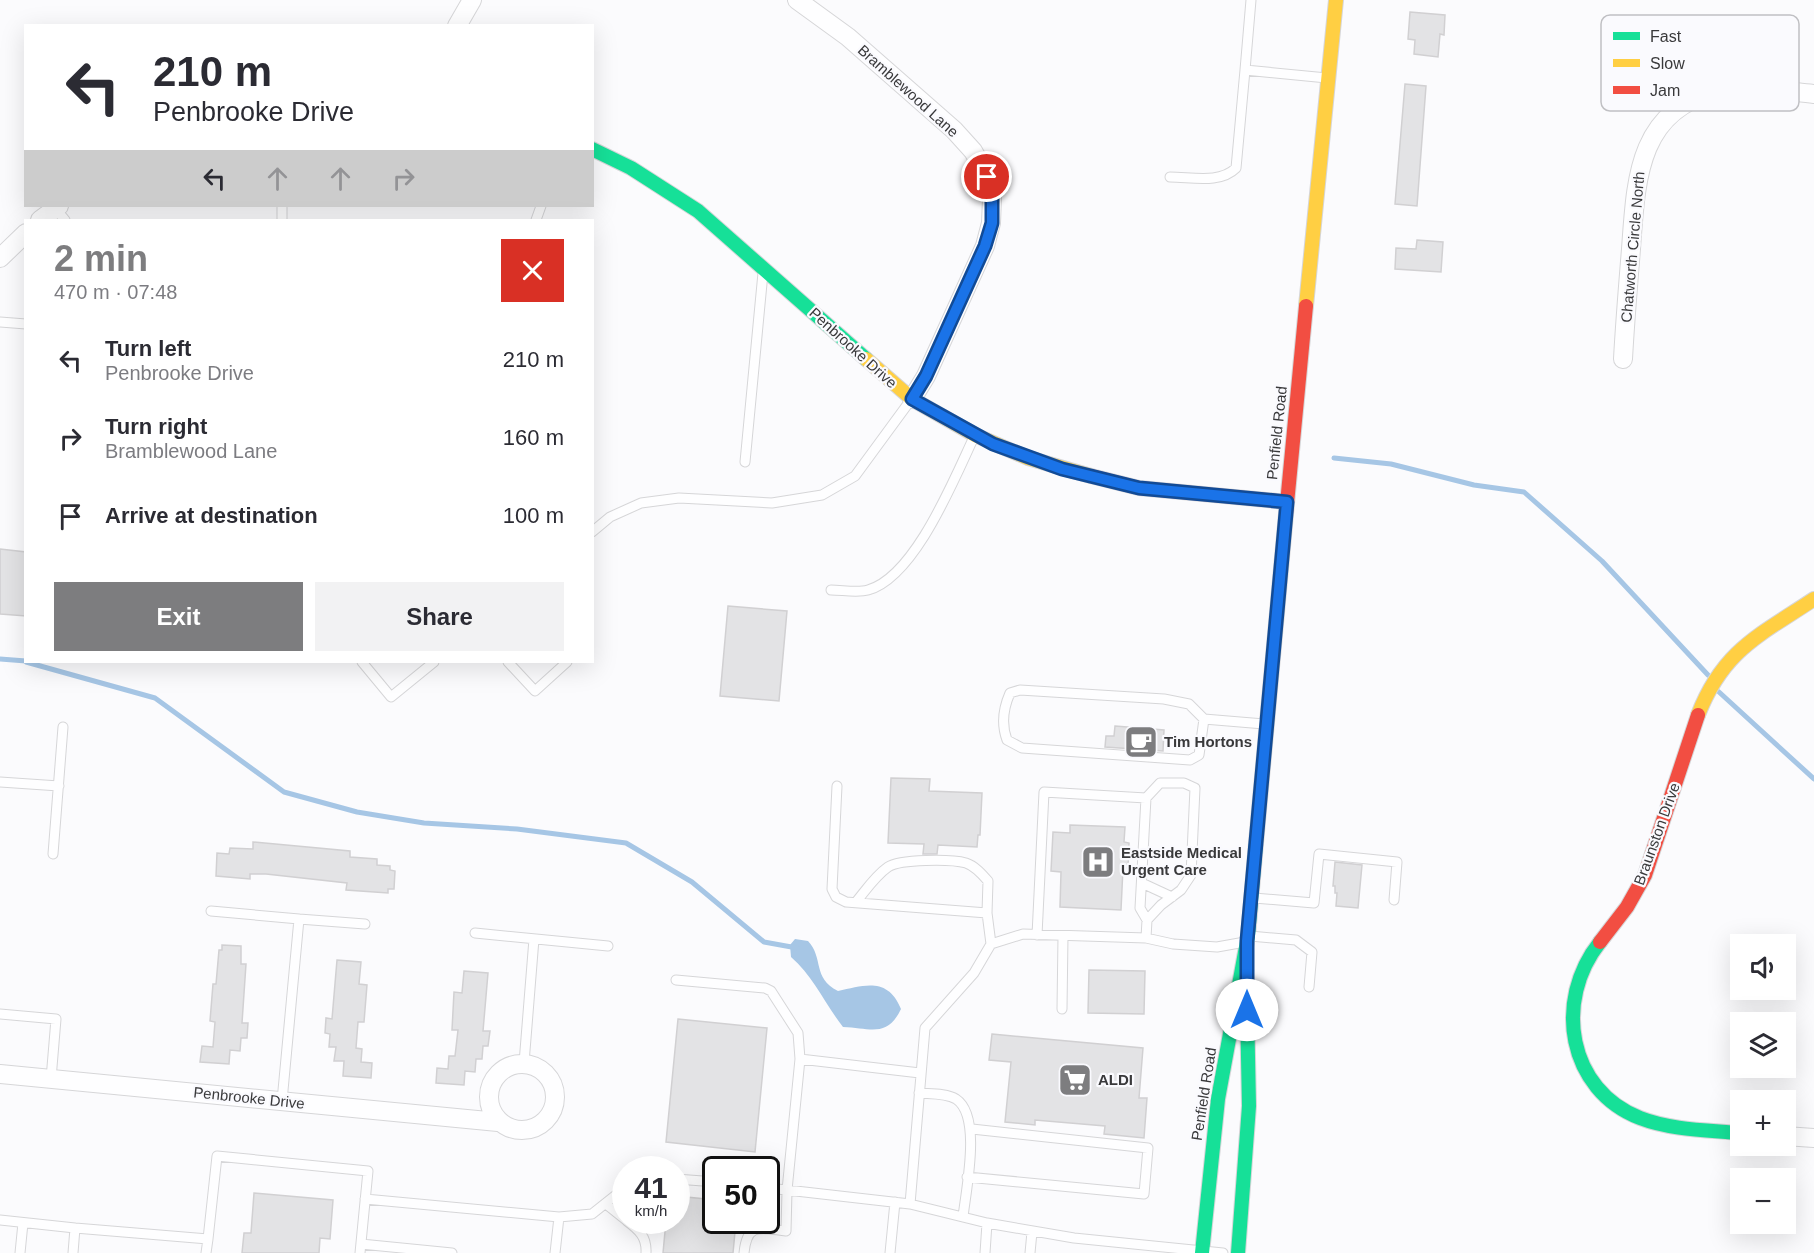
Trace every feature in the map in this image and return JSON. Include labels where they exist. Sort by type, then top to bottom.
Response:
[{"type":"main road","name":"Penfield Road","points":[[1202,1252],[1218,1099],[1248,939],[1266,724],[1336,0]]},
{"type":"main road","name":"Penbrooke Drive","points":[[594,150],[631,168],[675,194],[763,267],[912,399],[975,435],[1028,458],[1062,469],[1139,488],[1287,502]]},
{"type":"main road","name":"Braunston Drive","points":[[1730,1132],[1660,1125],[1640,1120],[1619,1110],[1598,1090],[1582,1065],[1575,1045],[1572,1006],[1581,971],[1590,952],[1626,907],[1646,872],[1692,734],[1714,681],[1724,666],[1739,651],[1814,599]]},
{"type":"main road","name":"Penfield Road","points":[[1238,1253],[1249,1106],[1248,939]]},
{"type":"street","points":[[458,24],[472,0]]},
{"type":"street","name":"Bramblewood Lane","points":[[798,0],[848,37],[954,130],[973,151],[987,177],[992,199],[992,223],[985,246],[926,376],[912,399]]},
{"type":"street","name":"Chatworth Circle North","points":[[1799,93],[1814,94]]},
{"type":"street","name":"Chatworth Circle North","points":[[1623,359],[1636,188],[1642,160],[1652,137],[1676,111]]},
{"type":"street","points":[[42,219],[60,211]]},
{"type":"street","points":[[2,252],[24,235]]},
{"type":"street","points":[[498,1122],[488,1099],[489,1088],[494,1077],[502,1069],[512,1064],[524,1063]]},
{"type":"street","name":"Penbrooke Drive","points":[[0,1074],[498,1122],[517,1130],[527,1130],[538,1126],[552,1110],[555,1089],[551,1079],[544,1071],[524,1063]]},
{"type":"street","points":[[1796,1137],[1814,1138]]},
{"type":"lane","points":[[1170,177],[1221,178],[1229,175],[1236,168],[1251,0]]},
{"type":"lane","points":[[1245,70],[1329,78]]},
{"type":"lane","points":[[745,462],[763,267]]},
{"type":"lane","points":[[0,322],[24,324]]},
{"type":"lane","points":[[594,530],[610,517],[641,503],[679,498],[772,503],[822,495],[855,476],[912,399]]},
{"type":"lane","points":[[831,590],[868,590],[890,578],[909,558],[931,524],[975,435]]},
{"type":"lane","points":[[363,663],[391,697],[433,663]]},
{"type":"lane","points":[[509,663],[535,691],[566,663]]},
{"type":"lane","points":[[1204,719],[1199,755],[1190,760],[1022,748],[1007,740],[1003,730],[1006,703],[1010,693],[1020,690],[1164,699],[1189,704],[1204,719],[1266,724]]},
{"type":"lane","points":[[53,854],[63,727]]},
{"type":"lane","points":[[0,782],[58,786]]},
{"type":"lane","points":[[1146,938],[1147,920],[1140,908],[1144,884],[1146,798],[1160,783],[1184,783],[1195,788],[1191,875],[1181,890],[1161,904],[1147,920]]},
{"type":"lane","points":[[837,786],[832,889],[836,897],[846,902],[987,913]]},
{"type":"lane","points":[[1037,935],[1044,792],[1146,798]]},
{"type":"lane","points":[[1252,898],[1314,903],[1319,854],[1397,862],[1394,900]]},
{"type":"lane","points":[[856,902],[888,867],[900,861],[966,863],[978,869],[988,881],[987,913],[991,944],[974,973],[925,1028],[910,1204]]},
{"type":"lane","points":[[1144,884],[1172,897]]},
{"type":"lane","points":[[211,911],[365,924]]},
{"type":"lane","points":[[282,1101],[298,919]]},
{"type":"lane","points":[[475,933],[608,946]]},
{"type":"lane","points":[[991,944],[1015,936],[1037,935],[1146,938],[1173,944],[1217,947],[1248,939],[1296,940],[1312,952],[1309,987]]},
{"type":"lane","points":[[1062,1009],[1063,936]]},
{"type":"lane","points":[[524,1063],[534,939]]},
{"type":"lane","points":[[676,980],[765,988],[771,991],[798,1033],[800,1059],[787,1190],[786,1231],[758,1228],[751,1231],[746,1237],[744,1253]]},
{"type":"lane","points":[[0,1014],[56,1019],[51,1079]]},
{"type":"lane","points":[[800,1059],[921,1072]]},
{"type":"lane","points":[[919,1093],[956,1099],[965,1109],[972,1129],[963,1216]]},
{"type":"lane","points":[[967,1177],[1144,1194],[1148,1148],[972,1129]]},
{"type":"lane","points":[[206,1253],[217,1156],[368,1171],[361,1249],[452,1253]]},
{"type":"lane","points":[[780,1189],[910,1204],[1032,1232],[1152,1249],[1223,1253]]},
{"type":"lane","points":[[365,1198],[559,1217],[592,1214],[612,1199]]},
{"type":"lane","points":[[890,1253],[895,1202]]},
{"type":"lane","points":[[606,1204],[612,1209]]},
{"type":"lane","points":[[555,1253],[559,1217]]},
{"type":"lane","points":[[0,1220],[207,1239]]},
{"type":"lane","points":[[20,1253],[23,1223]]},
{"type":"lane","points":[[985,1253],[987,1223]]},
{"type":"lane","points":[[73,1253],[75,1228]]},
{"type":"lane","points":[[1030,1253],[1032,1232]]},
{"type":"lane","points":[[642,1234],[646,1253]]},
{"type":"water","points":[[795,939],[808,941],[813,947],[821,974],[830,986],[838,991],[875,986],[889,992],[901,1009],[896,1018],[884,1028],[843,1027],[812,981],[791,957],[790,945]]},
{"type":"building","points":[[1410,12],[1445,15],[1444,35],[1440,34],[1438,57],[1414,54],[1415,40],[1408,39]]},
{"type":"building","points":[[1405,84],[1426,86],[1417,206],[1395,204]]},
{"type":"building","points":[[1417,240],[1443,242],[1441,272],[1395,269],[1396,248],[1416,249]]},
{"type":"building","points":[[0,549],[24,552],[24,616],[0,614]]},
{"type":"building","points":[[728,606],[787,611],[779,701],[720,696]]},
{"type":"building","points":[[1115,726],[1164,730],[1163,751],[1105,747],[1106,736],[1114,736]]},
{"type":"building","points":[[891,778],[930,779],[929,791],[982,793],[980,835],[978,835],[977,847],[938,845],[937,854],[923,854],[924,844],[888,843]]},
{"type":"building","points":[[1070,825],[1125,827],[1124,842],[1129,843],[1128,868],[1123,868],[1121,910],[1060,907],[1061,872],[1051,871],[1053,832],[1070,833]]},
{"type":"building","points":[[253,842],[350,851],[350,857],[377,859],[377,865],[390,866],[390,870],[395,871],[394,889],[388,889],[388,893],[346,890],[347,883],[266,874],[250,874],[250,879],[216,876],[217,853],[229,854],[230,848],[253,849]]},
{"type":"building","points":[[1335,862],[1362,865],[1358,908],[1336,906],[1337,893],[1333,886]]},
{"type":"building","points":[[222,945],[241,946],[241,964],[246,964],[242,1023],[248,1023],[247,1038],[241,1038],[240,1051],[230,1050],[229,1064],[200,1062],[202,1046],[213,1047],[215,1022],[210,1021],[213,984],[216,984],[219,950],[222,950]]},
{"type":"building","points":[[337,960],[361,962],[359,984],[367,985],[364,1022],[358,1022],[356,1048],[362,1049],[361,1062],[372,1063],[371,1078],[343,1076],[344,1061],[334,1061],[336,1047],[329,1047],[330,1034],[325,1033],[326,1018],[332,1019]]},
{"type":"building","points":[[1089,970],[1145,971],[1144,1014],[1088,1013]]},
{"type":"building","points":[[464,971],[488,973],[483,1031],[490,1031],[488,1046],[483,1046],[482,1059],[476,1059],[475,1072],[465,1071],[464,1085],[436,1083],[437,1068],[448,1069],[449,1056],[455,1056],[458,1030],[452,1030],[454,992],[462,993]]},
{"type":"building","points":[[678,1019],[767,1028],[755,1152],[666,1142]]},
{"type":"building","name":"ALDI","points":[[992,1034],[1143,1048],[1139,1098],[1147,1098],[1144,1138],[1104,1134],[1105,1126],[1035,1120],[1035,1125],[1005,1122],[1011,1062],[989,1060]]},
{"type":"building","points":[[254,1193],[333,1200],[330,1239],[320,1238],[319,1253],[242,1253],[244,1233],[251,1233]]},
{"type":"building","points":[[690,1197],[702,1199],[702,1234],[735,1234],[733,1253],[663,1253],[665,1234],[690,1234]]},
{"type":"waterway","points":[[1334,458],[1391,464],[1474,485],[1524,492],[1602,561],[1708,675]]},
{"type":"waterway","points":[[0,659],[24,661]]},
{"type":"waterway","points":[[30,663],[155,698],[284,792],[357,812],[424,823],[517,829],[626,843],[692,882],[764,942],[797,948]]},
{"type":"waterway","points":[[1719,692],[1814,779]]},
{"type":"traffic: fast","points":[[594,150],[631,168],[698,211],[866,359]]},
{"type":"traffic: fast","points":[[1202,1253],[1218,1099],[1248,936],[1256,843]]},
{"type":"traffic: fast","points":[[1600,942],[1585,965],[1576,990],[1573,1016],[1575,1042],[1583,1066],[1597,1087],[1616,1105],[1640,1118],[1689,1129],[1730,1132]]},
{"type":"traffic: fast","points":[[1238,1253],[1249,1106],[1247,1007]]},
{"type":"traffic: slow","points":[[1306,306],[1336,0]]},
{"type":"traffic: slow","points":[[866,359],[912,399],[975,435],[1028,458],[1091,476]]},
{"type":"traffic: slow","points":[[1256,843],[1286,514]]},
{"type":"traffic: slow","points":[[1698,715],[1708,693],[1731,659],[1760,634],[1814,599]]},
{"type":"traffic: jam","points":[[1286,514],[1306,306]]},
{"type":"traffic: jam","points":[[1091,476],[1139,488],[1287,502]]},
{"type":"traffic: jam","points":[[1600,942],[1627,907],[1645,875],[1698,715]]},
{"type":"place","name":"Tim Hortons","points":[[1141,742]]},
{"type":"place","name":"Eastside Medical Urgent Care","points":[[1098,862]]},
{"type":"place","name":"ALDI","points":[[1075,1080]]},
{"type":"route","points":[[987,177],[992,199],[992,223],[985,246],[926,376],[912,399],[953,424],[993,444],[1062,469],[1139,488],[1287,502],[1247,941],[1247,1010]]}]
